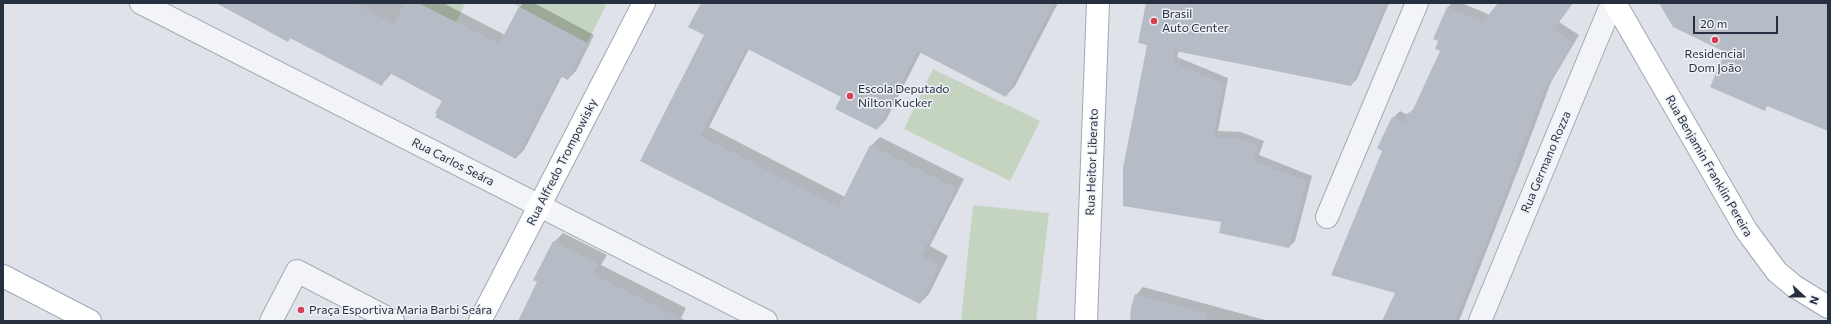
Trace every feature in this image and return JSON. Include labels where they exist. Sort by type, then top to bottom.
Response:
[{"type":"main road","name":"Rua Alfredo Trompowisky","points":[[480,321],[644,3]]},
{"type":"main road","name":"Rua Heitor Liberato","points":[[1086,321],[1098,3]]},
{"type":"main road","name":"Rua Benjamin Franklin Pereira","points":[[1614,3],[1746,230],[1777,272],[1794,286],[1828,306]]},
{"type":"main road","points":[[3,276],[90,321]]},
{"type":"street","name":"Rua Carlos Seára","points":[[141,3],[766,321]]},
{"type":"street","points":[[1327,217],[1417,3]]},
{"type":"street","name":"Rua Germano Rozza","points":[[1480,321],[1614,3]]},
{"type":"street","points":[[271,321],[297,271],[393,321]]},
{"type":"green space","points":[[418,3],[465,3],[456,23]]},
{"type":"green space","points":[[512,3],[607,3],[587,43]]},
{"type":"green space","points":[[933,69],[1040,121],[1010,181],[904,129]]},
{"type":"green space","points":[[973,205],[1049,213],[1036,321],[961,321]]},
{"type":"building","points":[[216,3],[353,3],[394,24],[404,3],[418,3],[499,44],[519,7],[587,43],[568,80],[560,76],[516,159],[435,117],[437,114],[435,113],[442,101],[388,72],[382,86],[290,38],[288,42]]},
{"type":"building","points":[[701,3],[1054,3],[1006,97],[917,51],[877,130],[835,109],[841,97],[746,48],[700,136],[839,207],[870,145],[956,188],[921,256],[939,265],[920,304],[640,161],[704,35],[688,27]]},
{"type":"building","points":[[1146,3],[1386,3],[1351,86],[1175,51],[1172,62],[1223,84],[1213,137],[1235,137],[1259,146],[1253,161],[1307,181],[1289,248],[1219,233],[1221,222],[1123,206],[1123,168],[1147,45],[1138,43]]},
{"type":"building","points":[[1498,3],[1572,3],[1553,29],[1573,43],[1544,90],[1516,162],[1518,162],[1455,321],[1382,321],[1395,293],[1331,275],[1382,151],[1377,148],[1392,117],[1404,123],[1408,112],[1411,114],[1440,51],[1435,49],[1438,41],[1433,39],[1447,7],[1483,22]]},
{"type":"building","points":[[1659,3],[1828,3],[1828,131],[1767,106],[1765,111],[1710,87],[1725,52],[1673,27]]},
{"type":"building","points":[[553,241],[598,264],[593,274],[684,321],[518,321],[537,282],[533,280]]},
{"type":"building","points":[[1135,294],[1206,314],[1205,321],[1130,321],[1131,307]]},
{"type":"place","name":"Brasil Auto Center","points":[[1154,21]]},
{"type":"place","name":"Residencial Dom João","points":[[1715,40]]},
{"type":"place","name":"Escola Deputado Nilton Kucker","points":[[850,96]]},
{"type":"place","name":"Praça Esportiva Maria Barbi Seára","points":[[301,310]]}]
